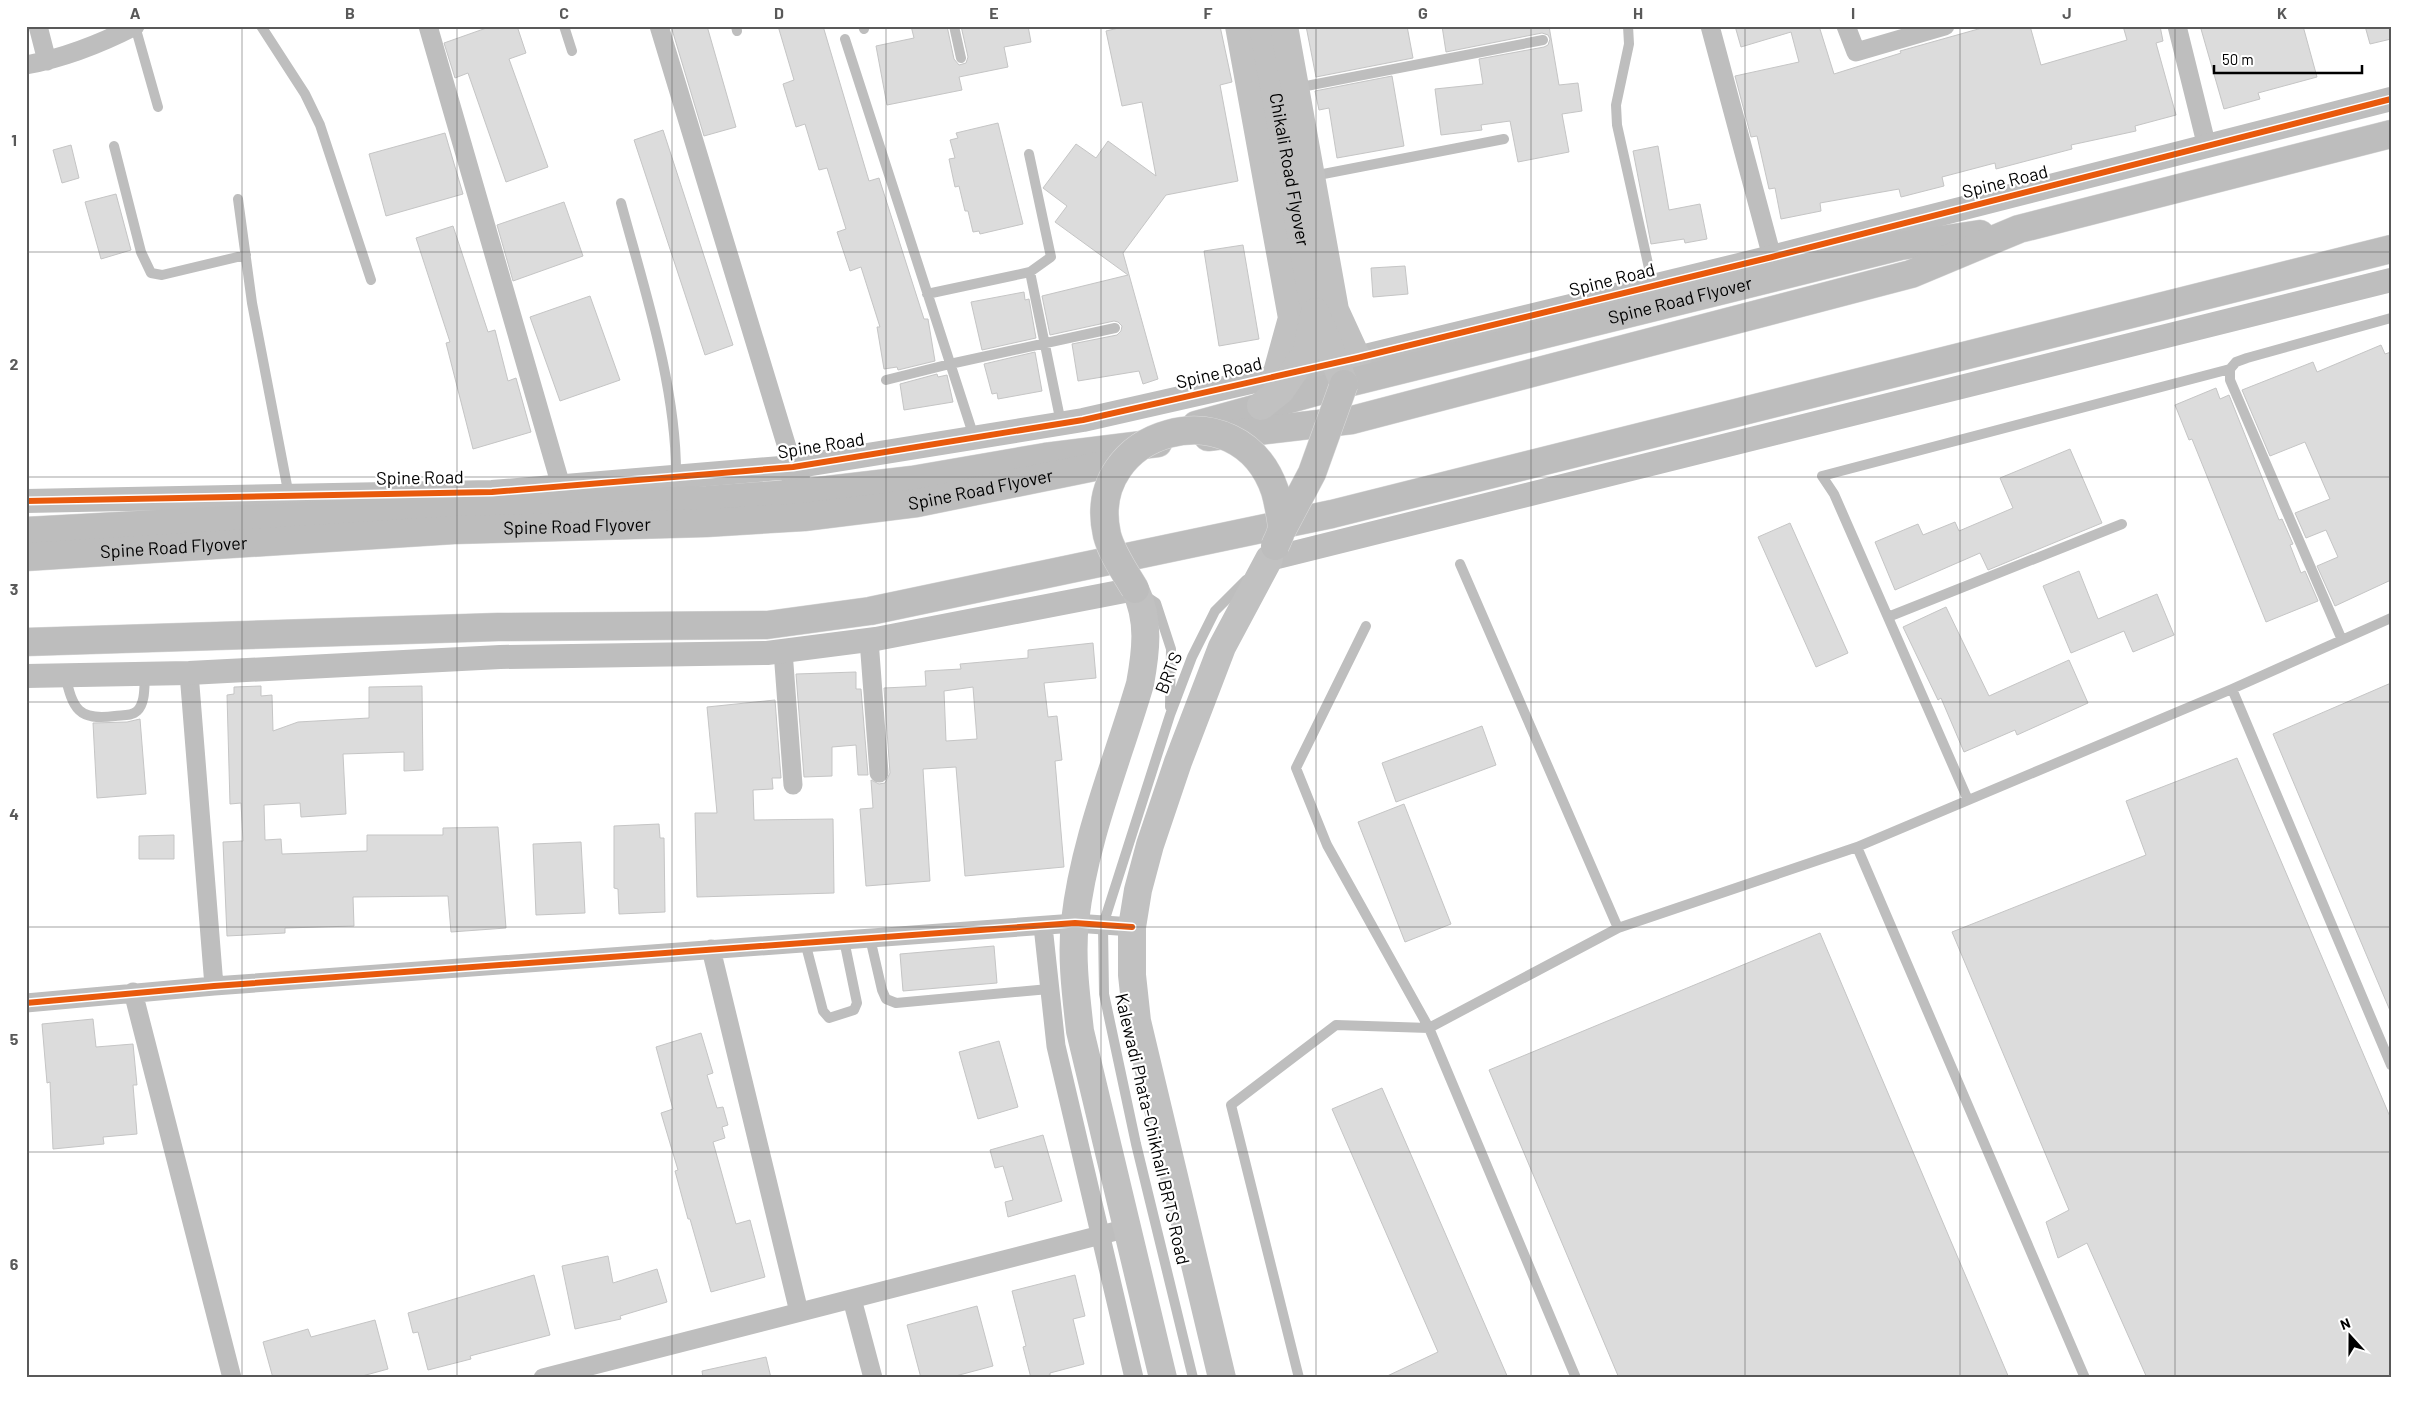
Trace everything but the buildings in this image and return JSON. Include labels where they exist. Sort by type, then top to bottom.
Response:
[{"type":"main road","points":[[1239,26],[1292,318],[1276,376]]},
{"type":"main road","name":"Chikali Road Flyover","points":[[1263,26],[1315,312],[1344,384]]},
{"type":"main road","points":[[1284,26],[1335,310],[1357,358]]},
{"type":"main road","name":"Spine Road","points":[[26,531],[455,508],[707,500],[796,480],[912,480],[1044,457],[1352,420],[1911,274],[2019,229],[2391,134]]},
{"type":"main road","name":"Spine Road Flyover","points":[[1135,589],[1112,550],[1105,519],[1110,488],[1126,460],[1150,440],[1261,406],[1344,384],[1901,246],[2019,229]]},
{"type":"main road","points":[[26,642],[498,627],[766,625],[870,611],[1332,514],[2391,249]]},
{"type":"main road","name":"Chikali Road Flyover","points":[[1261,406],[1282,390],[1306,353],[1315,312]]},
{"type":"main road","points":[[1222,1378],[1137,1021],[1132,976],[1132,927],[1140,881],[1178,762],[1222,648],[1312,473],[1344,384]]},
{"type":"main road","name":"Spine Road Flyover","points":[[1180,430],[1196,429],[1227,436],[1253,454],[1271,481],[1276,496],[1275,545]]},
{"type":"main road","name":"Spine Road Flyover","points":[[26,557],[454,530],[706,523],[804,517],[917,503],[1049,478],[1126,460]]},
{"type":"main road","points":[[1135,589],[1144,616],[1146,638],[1144,660],[1132,710],[1082,874],[1075,923],[1075,978],[1080,1031],[1164,1378]]},
{"type":"street","points":[[38,26],[47,61]]},
{"type":"street","points":[[26,65],[47,61],[106,33],[135,26]]},
{"type":"street","points":[[428,26],[561,486]]},
{"type":"street","points":[[659,26],[796,480]]},
{"type":"street","points":[[1710,26],[1772,256]]},
{"type":"street","points":[[1846,26],[1856,52],[1945,26]]},
{"type":"street","points":[[2177,26],[2207,147]]},
{"type":"street","name":"Spine Road","points":[[26,501],[492,492],[676,477],[796,480],[974,437],[1060,423],[1357,358],[1653,286],[2391,99]]},
{"type":"street","points":[[1275,545],[2391,280]]},
{"type":"street","points":[[26,676],[189,673],[500,658],[783,651],[869,640],[1135,589]]},
{"type":"street","points":[[869,640],[879,773]]},
{"type":"street","points":[[783,651],[793,785]]},
{"type":"street","points":[[189,673],[214,986]]},
{"type":"street","points":[[26,1003],[133,992],[1075,923],[1132,927]]},
{"type":"street","points":[[1044,926],[1056,1046],[1134,1378]]},
{"type":"street","points":[[711,949],[799,1312]]},
{"type":"street","points":[[133,992],[232,1378]]},
{"type":"street","points":[[543,1378],[1128,1228]]},
{"type":"street","points":[[852,1299],[873,1378]]},
{"type":"lane","points":[[135,26],[158,107]]},
{"type":"lane","points":[[261,26],[305,94],[320,125],[371,280]]},
{"type":"lane","points":[[564,26],[572,51]]},
{"type":"lane","points":[[954,26],[961,58]]},
{"type":"lane","points":[[1628,26],[1629,44],[1616,105],[1617,125],[1653,286]]},
{"type":"lane","points":[[845,39],[974,437]]},
{"type":"lane","points":[[1295,88],[1543,40]]},
{"type":"lane","points":[[1311,176],[1504,139]]},
{"type":"lane","points":[[114,146],[141,252],[151,273],[162,275],[246,255]]},
{"type":"lane","points":[[928,294],[1030,272],[1051,257],[1029,154]]},
{"type":"lane","points":[[238,199],[252,303],[289,496]]},
{"type":"lane","points":[[621,203],[648,301],[664,376],[676,447],[676,477]]},
{"type":"lane","points":[[1030,272],[1060,423]]},
{"type":"lane","points":[[1968,800],[1834,494],[1822,476],[2230,369],[2236,362],[2247,358],[2391,318]]},
{"type":"lane","points":[[886,380],[1115,328]]},
{"type":"lane","points":[[2230,369],[2230,380],[2342,640]]},
{"type":"lane","points":[[1888,617],[2122,524]]},
{"type":"lane","name":"BRTS","points":[[1170,715],[1192,657],[1215,611],[1275,545]]},
{"type":"lane","points":[[1460,564],[1618,928]]},
{"type":"lane","name":"BRTS","points":[[1135,589],[1156,603],[1171,649],[1170,715]]},
{"type":"lane","points":[[1299,1378],[1231,1105],[1336,1025],[1429,1028],[1618,928],[1857,847],[2232,689],[2391,618]]},
{"type":"lane","points":[[1366,626],[1296,768],[1327,845],[1429,1028],[1576,1378]]},
{"type":"lane","points":[[65,675],[75,707],[81,714],[91,718],[131,714],[138,711],[142,702],[145,674]]},
{"type":"lane","points":[[2232,689],[2391,1065]]},
{"type":"lane","name":"Kalewadi Phata-Chikhali BRTS Road","points":[[1170,715],[1103,925],[1104,994],[1136,1144],[1193,1378]]},
{"type":"lane","points":[[1857,847],[2085,1378]]},
{"type":"lane","points":[[870,938],[882,990],[886,999],[896,1003],[1049,989]]},
{"type":"lane","points":[[804,942],[823,1011],[830,1018],[854,1010],[857,1003],[844,940]]},
{"type":"cycle path","points":[[26,501],[492,492],[793,467],[1083,420],[1357,358],[1772,257],[2391,99]]},
{"type":"cycle path","points":[[26,1003],[214,986],[1075,923],[1132,927]]}]
